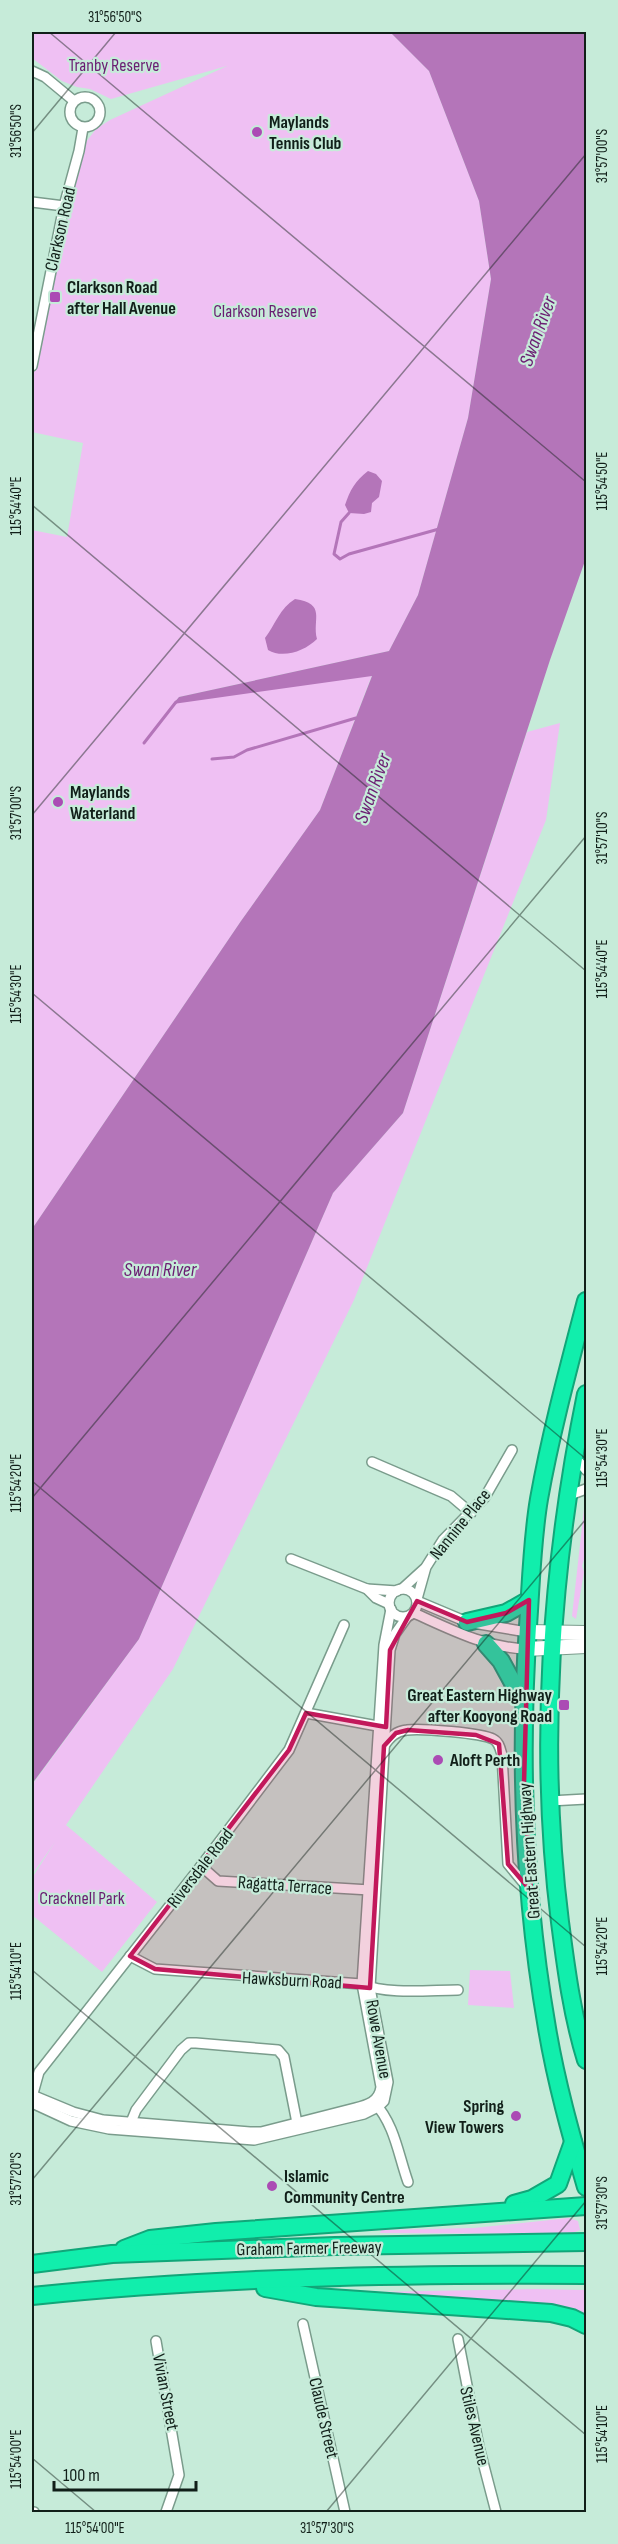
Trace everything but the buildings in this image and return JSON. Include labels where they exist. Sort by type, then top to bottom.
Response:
[{"type":"highway","name":"Great Eastern Highway","points":[[586,1300],[558,1408],[539,1502],[529,1600],[524,1704],[524,1784],[531,1891],[547,2029],[586,2187]]},
{"type":"highway","name":"Great Eastern Highway","points":[[586,1394],[567,1496],[553,1641],[550,1801],[552,1850],[564,1951],[573,2006],[586,2060]]},
{"type":"highway","points":[[467,1622],[506,1613],[529,1600]]},
{"type":"highway","points":[[486,1644],[501,1661],[524,1704]]},
{"type":"highway","points":[[482,2213],[532,2199],[558,2184],[561,2181],[573,2141]]},
{"type":"highway","points":[[112,2254],[150,2239],[216,2232],[586,2206]]},
{"type":"highway","name":"Graham Farmer Freeway","points":[[32,2264],[112,2254],[335,2246],[584,2242]]},
{"type":"highway","name":"Graham Farmer Freeway","points":[[32,2296],[134,2287],[410,2276],[586,2275]]},
{"type":"highway","points":[[235,2283],[316,2297],[551,2313],[572,2318],[586,2325]]},
{"type":"street","points":[[32,71],[45,77],[74,101]]},
{"type":"street","points":[[85,97],[96,101],[100,112],[97,122],[83,128],[73,122],[70,117],[70,106],[74,101],[85,97]]},
{"type":"street","name":"Clarkson Road","points":[[32,366],[64,206],[83,128]]},
{"type":"street","points":[[32,202],[64,206]]},
{"type":"street","name":"Nannine Place","points":[[417,1600],[426,1568],[443,1540],[471,1513],[489,1491],[512,1450]]},
{"type":"street","points":[[574,1456],[586,1470]]},
{"type":"street","points":[[372,1462],[451,1496],[471,1513]]},
{"type":"street","points":[[567,1496],[586,1490]]},
{"type":"street","points":[[291,1559],[367,1589],[411,1591],[417,1600],[467,1622],[527,1641]]},
{"type":"street","name":"Nannine Place","points":[[400,1590],[426,1568]]},
{"type":"street","points":[[367,1589],[390,1607],[397,1616],[410,1615],[486,1644],[503,1648],[527,1641],[553,1641],[586,1646]]},
{"type":"street","points":[[390,1607],[391,1596],[400,1590]]},
{"type":"street","points":[[410,1615],[417,1600]]},
{"type":"street","name":"Rowe Avenue","points":[[370,1890],[384,1746],[382,1727],[384,1639],[390,1607]]},
{"type":"street","name":"Rowe Avenue","points":[[32,2103],[70,2121],[254,2140],[298,2125],[364,2114],[376,2104],[381,2087],[366,1986],[370,1890],[390,1650],[395,1634],[410,1615]]},
{"type":"street","name":"Riversdale Road","points":[[32,2095],[39,2072],[289,1750],[344,1625]]},
{"type":"street","points":[[553,1641],[586,1633]]},
{"type":"street","points":[[306,1713],[382,1727]]},
{"type":"street","points":[[384,1746],[396,1733],[408,1730],[493,1738],[499,1744],[502,1755],[508,1864],[531,1891]]},
{"type":"street","points":[[550,1801],[586,1798]]},
{"type":"street","name":"Ragatta Terrace","points":[[201,1866],[218,1881],[370,1890]]},
{"type":"street","name":"Hawksburn Road","points":[[130,1956],[155,1969],[366,1986],[458,1990]]},
{"type":"street","points":[[129,2128],[136,2110],[189,2043],[278,2050],[284,2057],[298,2125]]},
{"type":"street","name":"Rowe Avenue","points":[[32,2095],[73,2112],[129,2128]]},
{"type":"street","points":[[376,2104],[391,2125],[408,2181]]},
{"type":"street","name":"Claude Street","points":[[303,2324],[345,2512]]},
{"type":"street","name":"Stiles Avenue","points":[[458,2339],[479,2447],[496,2512]]},
{"type":"street","name":"Vivian Street","points":[[156,2341],[179,2475],[166,2512]]},
{"type":"highlighted area","points":[[529,1600],[524,1784],[531,1891],[508,1864],[499,1744],[476,1735],[408,1730],[396,1733],[384,1746],[370,1988],[155,1969],[130,1956],[289,1750],[306,1713],[386,1727],[390,1650],[417,1601],[467,1622],[506,1613]]},
{"type":"green space","name":"Clarkson Reserve","points":[[32,32],[390,32],[429,71],[479,201],[491,279],[468,418],[418,595],[389,651],[179,697],[174,703],[372,675],[320,810],[241,921],[32,1229],[32,530],[67,537],[83,443],[32,432],[32,366],[79,151],[96,129],[110,120],[227,66],[111,99],[90,89],[62,81],[32,58]]},
{"type":"green space","name":"Cracknell Park","points":[[560,723],[546,820],[354,1300],[173,1669],[66,1825],[157,1902],[102,1972],[32,1915],[32,1878],[55,1842],[32,1875],[32,1785],[139,1639],[333,1193],[403,1113],[527,732]]},
{"type":"green space","points":[[584,1509],[587,1523],[586,1552],[582,1566],[584,1572],[576,1619],[572,1616]]},
{"type":"green space","points":[[470,1970],[510,1971],[514,2008],[468,2005]]},
{"type":"green space","points":[[569,2218],[578,2221],[580,2230],[570,2234],[380,2233],[381,2230],[474,2228]]},
{"type":"green space","points":[[586,2290],[586,2320],[371,2294],[371,2292]]},
{"type":"water","name":"Swan River","points":[[390,32],[586,32],[586,558],[550,660],[403,1113],[333,1193],[139,1639],[32,1784],[32,1229],[241,921],[320,810],[372,676],[173,704],[179,697],[389,651],[418,595],[468,418],[491,279],[479,201],[429,71]]},
{"type":"water","points":[[368,471],[376,474],[382,481],[379,497],[372,503],[371,512],[349,513],[345,505],[349,495],[356,482]]},
{"type":"water","points":[[295,599],[305,601],[315,609],[317,639],[294,652],[274,653],[268,650],[265,638],[282,612]]},
{"type":"waterway","points":[[349,513],[341,522],[334,554],[340,559],[349,554],[439,529]]},
{"type":"waterway","points":[[144,743],[176,702]]},
{"type":"waterway","points":[[212,759],[234,757],[247,750],[356,718]]},
{"type":"place","name":"Maylands Tennis Club","points":[[257,132]]},
{"type":"place","name":"Clarkson Road after Hall Avenue","points":[[55,297]]},
{"type":"place","name":"Maylands Waterland","points":[[58,802]]},
{"type":"place","name":"Great Eastern Highway after Kooyong Road","points":[[564,1705]]},
{"type":"place","name":"Aloft Perth","points":[[438,1760]]},
{"type":"place","name":"Spring View Towers","points":[[516,2116]]},
{"type":"place","name":"Islamic Community Centre","points":[[272,2186]]},
{"type":"park label","name":"Tranby Reserve","points":[[114,65]]}]
